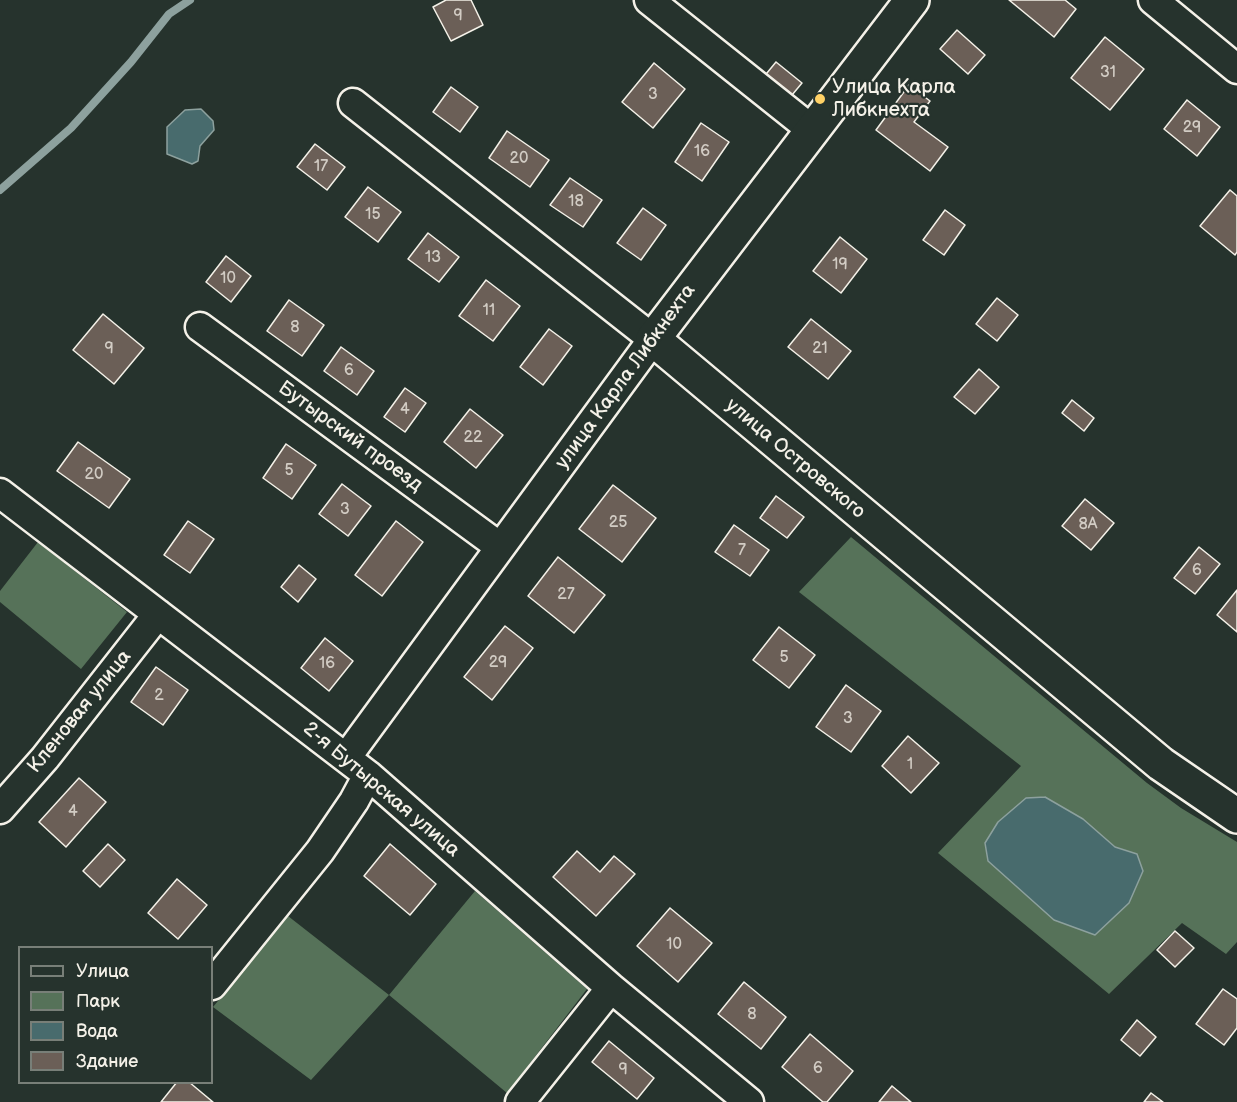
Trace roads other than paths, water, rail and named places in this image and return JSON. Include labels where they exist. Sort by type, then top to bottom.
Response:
[{"type":"street","points":[[649,0],[812,130]]},
{"type":"street","name":"улица Карла Либкнехта","points":[[213,984],[320,851],[354,801],[357,766],[500,547],[653,339],[912,0]]},
{"type":"street","points":[[1153,0],[1237,69]]},
{"type":"street","name":"улица Островского","points":[[353,103],[653,339],[1153,757],[1237,816]]},
{"type":"street","name":"Бутырский проезд","points":[[200,327],[500,547]]},
{"type":"street","name":"2-я Бутырская улица","points":[[0,493],[357,766],[611,988],[749,1102]]},
{"type":"street","name":"Кленовая улица","points":[[0,809],[45,758],[158,614]]},
{"type":"street","points":[[520,1102],[611,988]]},
{"type":"water","points":[[201,109],[213,121],[214,130],[200,146],[198,161],[192,164],[167,154],[167,127],[185,110]]},
{"type":"water","points":[[1045,797],[1083,819],[1115,847],[1137,854],[1143,871],[1129,903],[1095,935],[1054,920],[988,861],[985,843],[998,822],[1026,798]]},
{"type":"waterway","points":[[0,190],[71,128],[131,62],[169,14],[190,0]]},
{"type":"place","name":"Улица Карла Либкнехта","points":[[820,99]]}]
